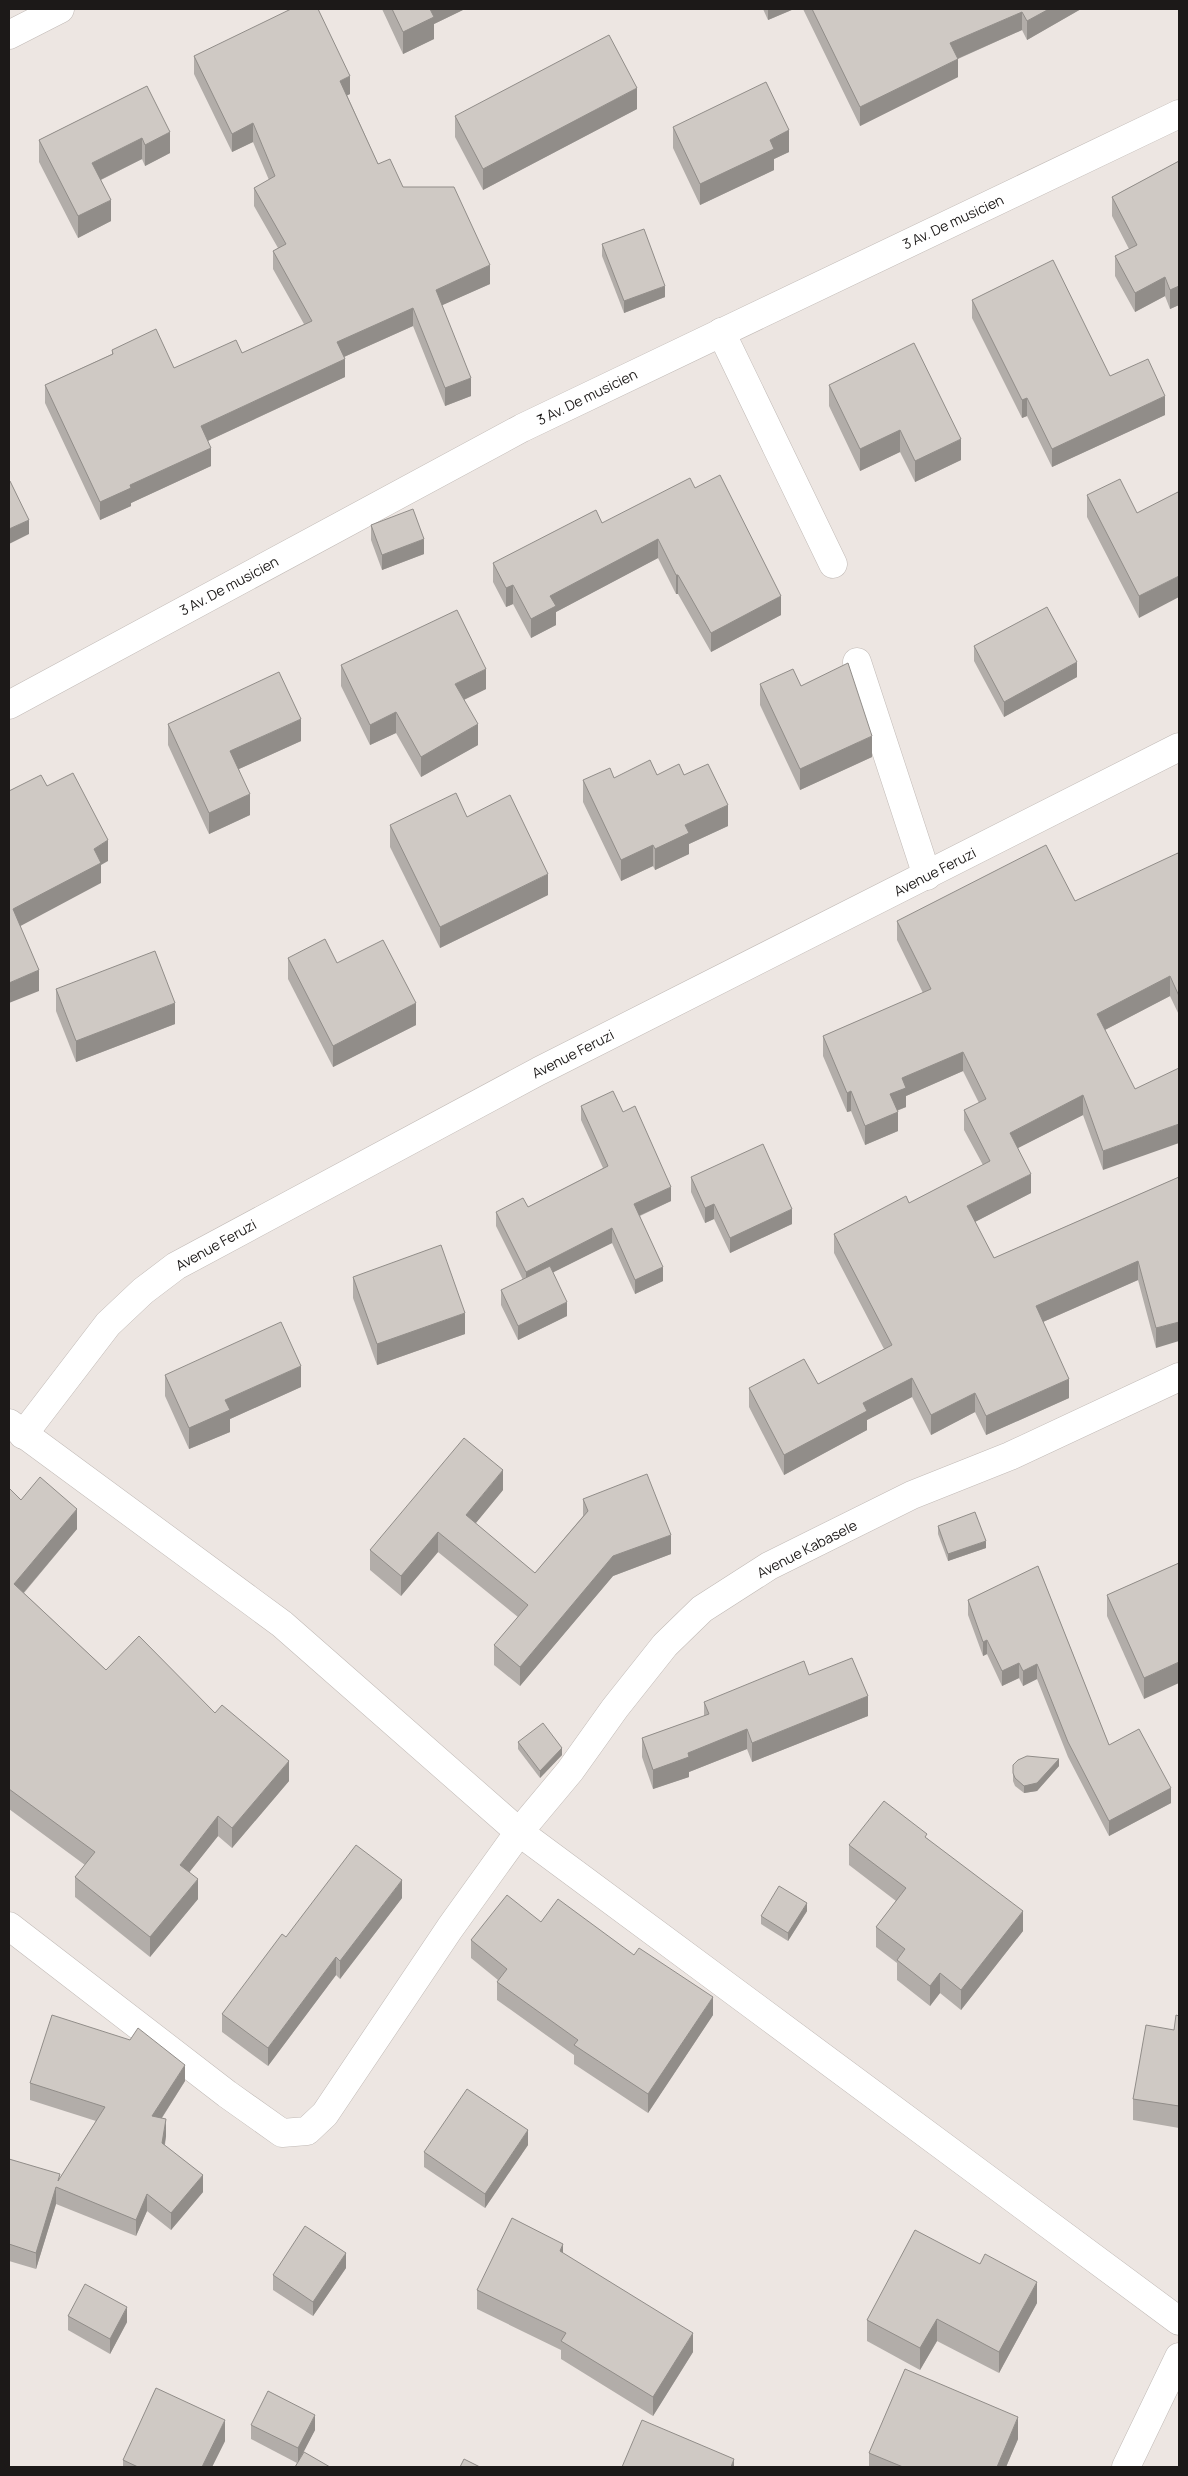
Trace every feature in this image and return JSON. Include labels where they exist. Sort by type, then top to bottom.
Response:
[{"type":"street","points":[[9,35],[60,9]]},
{"type":"street","name":"3 Av. De musicien","points":[[9,705],[522,428],[1179,114]]},
{"type":"street","points":[[721,332],[833,564]]},
{"type":"street","points":[[857,662],[927,876]]},
{"type":"street","name":"Avenue Feruzi","points":[[16,1429],[108,1324],[144,1291],[176,1266],[540,1071],[1179,747]]},
{"type":"street","name":"Avenue Kabasele","points":[[9,1926],[227,2094],[282,2133],[292,2134],[306,2131],[325,2114],[450,1928],[519,1832],[570,1771],[614,1708],[664,1645],[702,1609],[769,1566],[912,1495],[1010,1456],[1179,1377]]},
{"type":"street","points":[[16,1429],[282,1624],[519,1832],[1179,2321]]},
{"type":"street","points":[[1126,2467],[1179,2357]]},
{"type":"building","points":[[291,9],[318,9],[350,76],[340,81],[378,164],[390,159],[403,187],[454,187],[490,265],[436,290],[471,378],[445,388],[413,308],[337,342],[345,359],[201,426],[211,448],[130,485],[131,488],[100,502],[45,385],[113,354],[112,350],[156,329],[174,368],[236,340],[242,353],[312,321],[273,251],[286,244],[254,188],[275,176],[253,123],[232,134],[194,56]]},
{"type":"building","points":[[392,9],[430,9],[434,17],[403,32]]},
{"type":"building","points":[[812,9],[1049,9],[1027,21],[1022,12],[950,43],[958,59],[860,107]]},
{"type":"building","points":[[609,35],[637,88],[483,169],[455,116]]},
{"type":"building","points":[[766,82],[789,130],[770,140],[774,149],[700,184],[673,127]]},
{"type":"building","points":[[147,86],[170,132],[145,145],[142,138],[92,163],[111,200],[78,216],[39,140]]},
{"type":"building","points":[[1179,161],[1179,286],[1170,290],[1165,277],[1135,293],[1115,256],[1137,245],[1112,197]]},
{"type":"building","points":[[644,229],[665,286],[624,301],[602,244]]},
{"type":"building","points":[[1053,260],[1110,376],[1148,359],[1165,396],[1052,449],[1027,398],[1022,400],[972,300]]},
{"type":"building","points":[[914,343],[961,439],[915,461],[900,430],[860,449],[829,385]]},
{"type":"building","points":[[720,475],[781,596],[711,633],[678,575],[676,575],[658,539],[550,596],[556,606],[531,619],[513,585],[506,588],[493,563],[596,510],[602,523],[690,478],[695,488]]},
{"type":"building","points":[[1120,479],[1137,513],[1178,492],[1179,494],[1179,576],[1139,596],[1087,495]]},
{"type":"building","points":[[9,482],[29,520],[9,529]]},
{"type":"building","points":[[413,509],[424,539],[382,555],[371,525]]},
{"type":"building","points":[[1047,607],[1077,662],[1004,702],[974,646]]},
{"type":"building","points":[[457,610],[486,669],[455,684],[478,724],[421,757],[396,712],[370,725],[341,665]]},
{"type":"building","points":[[848,663],[872,736],[800,769],[760,684],[793,669],[801,686]]},
{"type":"building","points":[[279,672],[301,719],[230,751],[250,794],[209,813],[168,724]]},
{"type":"building","points":[[650,760],[657,775],[679,764],[684,775],[708,764],[728,805],[685,825],[689,833],[655,849],[653,845],[621,860],[583,780],[610,768],[614,778]]},
{"type":"building","points":[[73,773],[108,840],[94,849],[101,863],[13,909],[39,970],[9,983],[9,791],[41,775],[47,786]]},
{"type":"building","points":[[456,793],[467,817],[510,795],[548,874],[440,927],[390,825]]},
{"type":"building","points":[[1046,845],[1075,901],[1178,853],[1179,996],[1170,976],[1097,1014],[1135,1089],[1179,1068],[1179,1124],[1103,1151],[1083,1095],[1010,1133],[1031,1174],[967,1206],[994,1258],[1179,1177],[1179,1322],[1156,1328],[1138,1261],[1036,1306],[1069,1379],[986,1416],[975,1393],[931,1415],[912,1378],[863,1403],[867,1411],[784,1455],[749,1388],[804,1359],[818,1384],[892,1345],[834,1234],[906,1196],[909,1203],[990,1161],[964,1110],[986,1099],[963,1052],[902,1078],[906,1088],[890,1094],[898,1112],[865,1126],[851,1091],[847,1093],[823,1036],[931,989],[897,921]]},
{"type":"building","points":[[325,939],[337,963],[383,940],[416,1003],[333,1046],[288,958]]},
{"type":"building","points":[[155,951],[175,1003],[76,1041],[56,989]]},
{"type":"building","points":[[613,1091],[623,1112],[635,1106],[671,1187],[634,1204],[663,1267],[635,1280],[612,1228],[526,1272],[496,1212],[523,1198],[528,1207],[608,1166],[581,1106]]},
{"type":"building","points":[[763,1144],[792,1209],[730,1238],[714,1204],[705,1208],[691,1177]]},
{"type":"building","points":[[441,1245],[465,1313],[377,1344],[353,1277]]},
{"type":"building","points":[[550,1266],[567,1302],[518,1326],[501,1290]]},
{"type":"building","points":[[281,1322],[301,1366],[225,1400],[230,1410],[189,1428],[165,1375]]},
{"type":"building","points":[[464,1438],[503,1470],[466,1515],[535,1573],[588,1511],[583,1499],[647,1474],[671,1535],[613,1556],[520,1667],[494,1645],[528,1605],[438,1532],[401,1576],[370,1550]]},
{"type":"building","points":[[40,1477],[77,1509],[14,1584],[106,1670],[139,1636],[215,1713],[222,1705],[289,1761],[232,1828],[218,1816],[180,1865],[198,1879],[150,1937],[75,1877],[95,1852],[9,1789],[9,1488],[21,1500]]},
{"type":"building","points":[[975,1512],[986,1541],[948,1554],[938,1526]]},
{"type":"building","points":[[1179,1563],[1179,1662],[1144,1678],[1107,1595]]},
{"type":"building","points":[[1038,1566],[1109,1745],[1139,1729],[1171,1788],[1109,1821],[1068,1742],[1037,1664],[1023,1671],[1019,1663],[1002,1671],[987,1640],[983,1642],[968,1600]]},
{"type":"building","points":[[852,1658],[868,1696],[752,1743],[747,1729],[688,1753],[689,1757],[653,1770],[642,1738],[709,1714],[704,1702],[804,1661],[809,1675]]},
{"type":"building","points":[[543,1723],[562,1748],[540,1771],[518,1742]]},
{"type":"building","points":[[1027,1756],[1059,1759],[1037,1783],[1024,1786],[1015,1778],[1013,1765],[1018,1760]]},
{"type":"building","points":[[884,1801],[927,1834],[925,1837],[1023,1911],[961,1990],[940,1973],[930,1986],[897,1960],[905,1949],[876,1927],[906,1888],[849,1845]]},
{"type":"building","points":[[356,1845],[402,1880],[340,1961],[336,1957],[268,2048],[222,2014],[282,1934],[286,1937]]},
{"type":"building","points":[[779,1886],[807,1903],[788,1933],[761,1916]]},
{"type":"building","points":[[507,1895],[541,1922],[558,1899],[634,1955],[639,1948],[713,1997],[648,2094],[574,2045],[578,2040],[497,1982],[507,1969],[471,1940]]},
{"type":"building","points":[[52,2015],[130,2040],[138,2028],[185,2065],[152,2116],[166,2119],[162,2143],[203,2175],[171,2213],[147,2194],[136,2220],[56,2187],[36,2253],[9,2244],[9,2159],[60,2174],[58,2181],[105,2107],[30,2083]]},
{"type":"building","points":[[1176,2015],[1179,2016],[1179,2106],[1133,2099],[1146,2025],[1174,2030]]},
{"type":"building","points":[[467,2089],[528,2130],[485,2194],[424,2152]]},
{"type":"building","points":[[512,2218],[563,2244],[560,2251],[693,2333],[653,2397],[561,2341],[566,2333],[477,2290]]},
{"type":"building","points":[[305,2226],[346,2253],[313,2302],[273,2275]]},
{"type":"building","points":[[915,2230],[980,2264],[985,2254],[1037,2282],[999,2352],[937,2319],[920,2348],[867,2320]]},
{"type":"building","points":[[85,2284],[127,2307],[110,2339],[68,2316]]},
{"type":"building","points":[[905,2369],[1018,2417],[997,2467],[903,2467],[869,2453]]},
{"type":"building","points":[[156,2388],[225,2420],[202,2467],[138,2467],[123,2460]]},
{"type":"building","points":[[268,2391],[315,2415],[298,2448],[251,2425]]},
{"type":"building","points":[[642,2420],[734,2459],[731,2467],[622,2467]]},
{"type":"building","points":[[304,2452],[330,2467],[295,2467]]},
{"type":"building","points":[[464,2459],[480,2467],[460,2467]]}]
